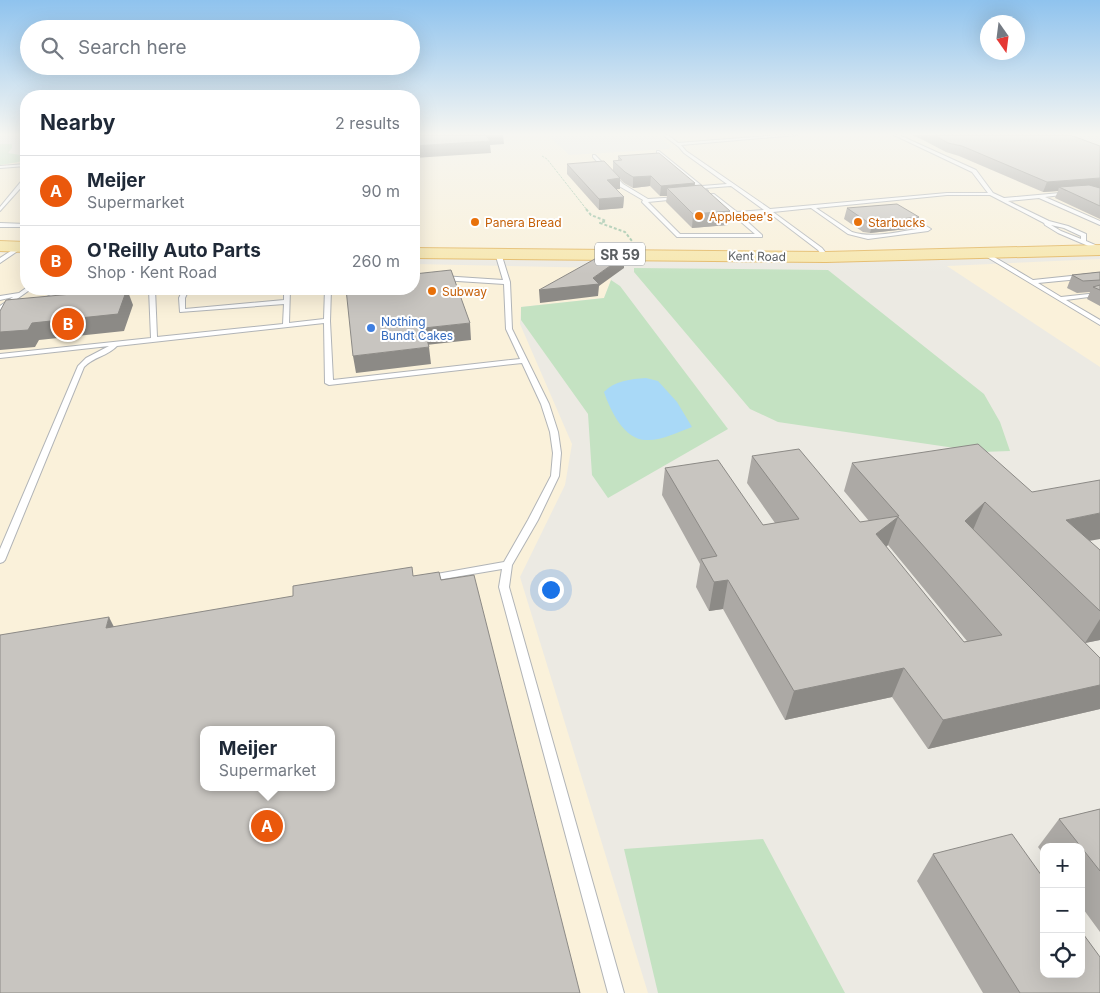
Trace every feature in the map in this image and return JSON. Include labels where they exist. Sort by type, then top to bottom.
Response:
[{"type":"main road","points":[[0,246],[20,246]]},
{"type":"main road","name":"Kent Road","points":[[420,253],[826,257],[1100,249]]},
{"type":"lane","points":[[618,181],[648,201]]},
{"type":"lane","points":[[685,198],[644,201],[679,236],[760,236],[695,181]]},
{"type":"lane","points":[[726,181],[820,249],[826,257]]},
{"type":"lane","points":[[981,181],[990,194]]},
{"type":"lane","points":[[702,187],[730,184]]},
{"type":"lane","points":[[0,210],[20,186]]},
{"type":"lane","points":[[1002,200],[1075,192]]},
{"type":"lane","points":[[736,214],[970,193],[990,194],[1047,222],[1046,224],[1051,228],[1068,237],[1084,240],[1100,249]]},
{"type":"lane","points":[[694,197],[712,195]]},
{"type":"lane","points":[[1039,196],[1100,223]]},
{"type":"lane","points":[[882,200],[889,205]]},
{"type":"lane","points":[[812,207],[856,236],[868,237],[928,229],[904,213]]},
{"type":"lane","points":[[0,225],[20,226]]},
{"type":"lane","points":[[0,261],[20,248]]},
{"type":"lane","points":[[498,253],[507,282],[509,329],[545,404],[554,432],[556,453],[555,476],[533,520],[507,565],[504,587],[616,993]]},
{"type":"lane","points":[[984,253],[1100,323]]},
{"type":"lane","points":[[1083,276],[1094,282]]},
{"type":"lane","points":[[1031,282],[1098,276]]},
{"type":"lane","points":[[438,278],[507,282]]},
{"type":"lane","points":[[1064,279],[1074,285]]},
{"type":"lane","points":[[1051,280],[1062,286]]},
{"type":"lane","points":[[1058,299],[1094,294],[1085,291]]},
{"type":"lane","points":[[1073,292],[1079,296]]},
{"type":"lane","points":[[0,298],[20,294]]},
{"type":"lane","points":[[0,309],[20,295]]},
{"type":"lane","points":[[33,302],[42,301],[54,295]]},
{"type":"lane","points":[[152,295],[154,339]]},
{"type":"lane","points":[[183,295],[182,311],[286,302]]},
{"type":"lane","points":[[286,325],[287,295]]},
{"type":"lane","points":[[328,295],[328,383],[525,361]]},
{"type":"lane","points":[[6,304],[24,302]]},
{"type":"lane","points":[[0,356],[327,321]]},
{"type":"lane","points":[[0,560],[81,366],[85,360],[111,349],[115,343]]},
{"type":"lane","points":[[421,579],[507,565]]},
{"type":"path","points":[[564,181],[591,216],[606,221],[600,223],[625,232],[633,242]]},
{"type":"shaded area","points":[[0,181],[20,181],[20,245],[0,244]]},
{"type":"shaded area","points":[[420,181],[1100,181],[1100,248],[776,254],[420,252]]},
{"type":"shaded area","points":[[0,253],[20,254],[20,295],[420,295],[420,264],[604,268],[611,280],[604,298],[521,307],[520,324],[572,444],[565,485],[520,577],[648,993],[0,993]]},
{"type":"shaded area","points":[[1100,259],[1100,367],[947,266]]},
{"type":"green space","points":[[634,268],[828,270],[984,394],[1000,422],[1010,451],[982,452],[778,422],[750,409],[634,272]]},
{"type":"green space","points":[[611,280],[620,286],[728,429],[608,498],[592,475],[588,414],[521,320],[521,307],[604,298]]},
{"type":"green space","points":[[763,839],[845,993],[658,993],[624,849]]},
{"type":"water","points":[[646,378],[658,381],[677,402],[692,427],[652,440],[638,439],[625,430],[614,415],[604,392],[618,383]]},
{"type":"building","points":[[583,181],[608,181],[624,197],[599,199]]},
{"type":"building","points":[[656,181],[693,181],[695,183],[661,186]]},
{"type":"building","points":[[701,185],[730,211],[693,214],[667,188]]},
{"type":"building","points":[[1089,185],[1100,188],[1100,206],[1059,187]]},
{"type":"building","points":[[897,204],[919,217],[873,222],[866,221],[847,208]]},
{"type":"building","points":[[611,250],[620,250],[624,256],[593,278],[599,284],[539,290]]},
{"type":"building","points":[[451,270],[470,323],[424,328],[429,347],[353,356],[347,295],[420,295],[420,273]]},
{"type":"building","points":[[1100,272],[1100,280],[1083,281],[1072,275]]},
{"type":"building","points":[[1100,285],[1100,290],[1093,287]]},
{"type":"building","points":[[61,295],[125,295],[118,314],[32,323],[28,330],[0,332],[0,311],[6,300]]},
{"type":"building","points":[[978,444],[1032,492],[1100,480],[1100,513],[1066,520],[1100,550],[1100,611],[985,502],[965,521],[1100,658],[1100,685],[943,720],[904,668],[794,691],[728,580],[714,582],[701,559],[717,556],[665,468],[718,460],[763,525],[799,519],[752,456],[799,449],[860,522],[899,516],[852,463]],"holes":[[[898,517],[1002,635],[964,642],[876,534]]]},
{"type":"building","points":[[412,567],[413,576],[439,572],[441,580],[474,575],[580,993],[0,993],[0,635],[109,617],[106,628],[293,596],[293,586]]},
{"type":"building","points":[[1100,809],[1100,871],[1085,852],[1085,843],[1078,843],[1059,819]]},
{"type":"building","points":[[1012,834],[1040,873],[1040,978],[1085,978],[1085,936],[1100,957],[1100,993],[1020,993],[933,854]]},
{"type":"place","name":"Applebee's","points":[[699,216]]},
{"type":"place","name":"Panera Bread","points":[[475,222]]},
{"type":"place","name":"Starbucks","points":[[858,222]]},
{"type":"place","name":"Subway","points":[[432,291]]},
{"type":"place","name":"O'Reilly Auto Parts","points":[[68,324]]},
{"type":"place","name":"Nothing Bundt Cakes","points":[[371,328]]},
{"type":"place","name":"Meijer","points":[[267,826]]}]
